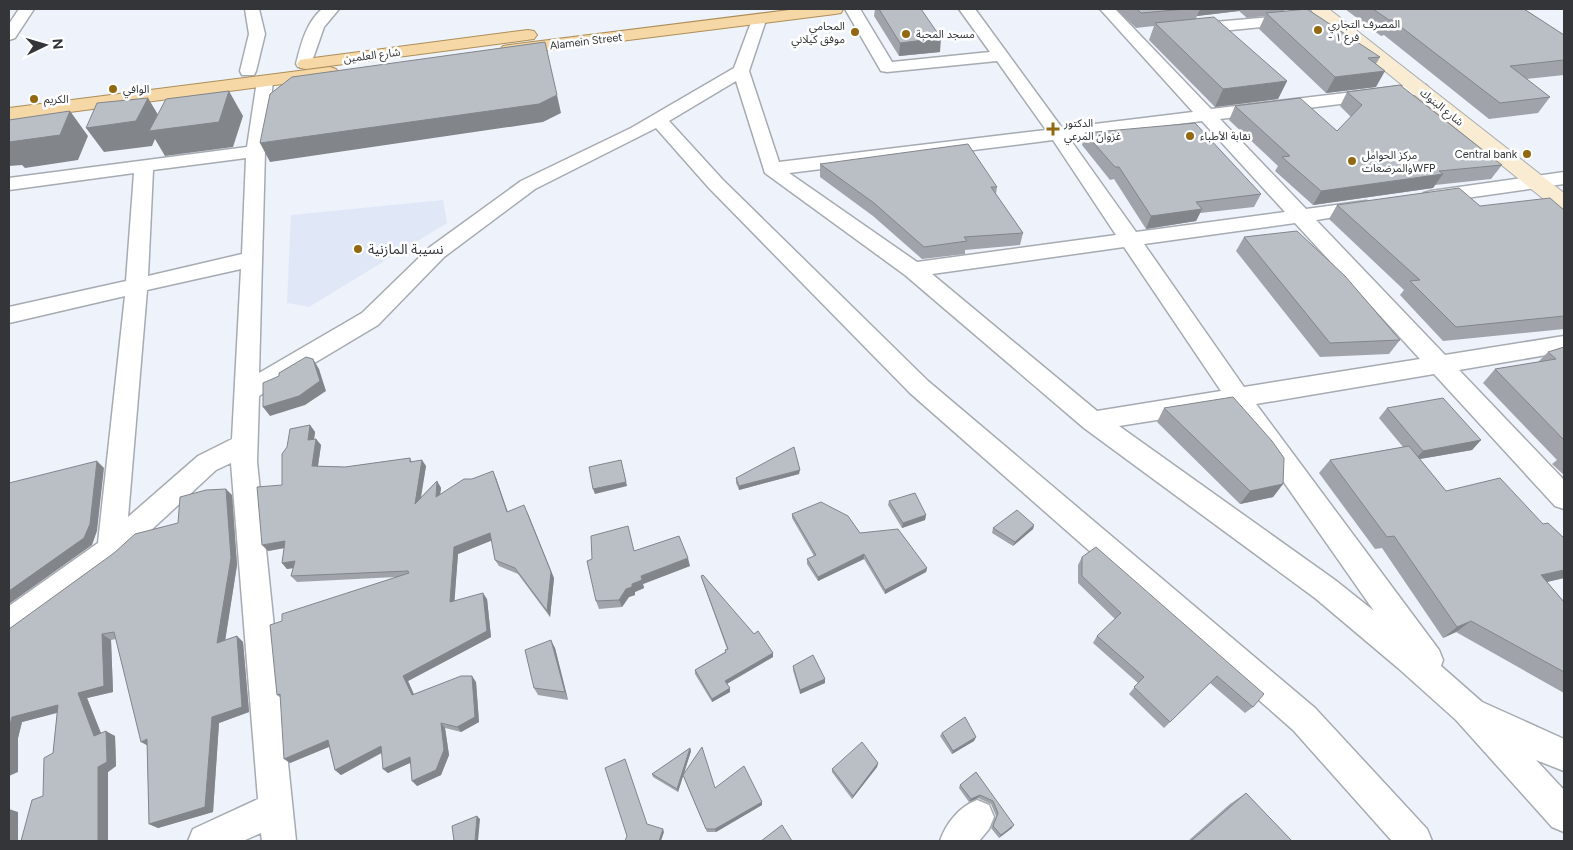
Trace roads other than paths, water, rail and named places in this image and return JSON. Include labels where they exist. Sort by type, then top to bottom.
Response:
[{"type":"main road","name":"شارع العلمين","points":[[9,101],[256,76],[304,64],[736,9]]},
{"type":"main road","name":"Alamein Street","points":[[9,114],[256,76],[758,20],[836,9]]},
{"type":"main road","name":"شارع البنوك","points":[[1324,13],[1564,204]]},
{"type":"street","points":[[9,35],[26,9]]},
{"type":"street","points":[[252,9],[258,34],[256,151],[244,462],[279,841]]},
{"type":"street","points":[[304,64],[311,35],[323,15],[331,9]]},
{"type":"street","points":[[853,9],[887,67],[1002,56]]},
{"type":"street","points":[[967,9],[1057,133],[1237,396],[1403,628],[1467,709],[1564,815]]},
{"type":"street","points":[[1107,9],[1141,34],[1207,115],[1564,498]]},
{"type":"street","points":[[1171,31],[1324,13]]},
{"type":"street","points":[[758,20],[741,71],[772,169],[914,270],[1092,422],[1325,589],[1409,658],[1467,709],[1531,742],[1564,755]]},
{"type":"street","points":[[246,391],[370,318],[437,252],[528,185],[637,132],[741,71]]},
{"type":"street","points":[[772,169],[1420,89]]},
{"type":"street","points":[[658,119],[716,184],[919,387],[1304,719],[1415,841]]},
{"type":"street","points":[[9,184],[256,151]]},
{"type":"street","points":[[111,549],[137,285],[144,166]]},
{"type":"street","points":[[914,270],[1564,178]]},
{"type":"street","points":[[9,200],[38,180]]},
{"type":"street","points":[[9,315],[252,260]]},
{"type":"street","points":[[1092,422],[1237,396],[1564,344]]},
{"type":"street","points":[[9,623],[111,549],[207,463],[245,444]]},
{"type":"street","points":[[206,841],[276,808]]},
{"type":"place","name":"المصرف التجاري - فرع ١","points":[[1318,30]]},
{"type":"place","name":"المحامي موفق كيلاني","points":[[855,32]]},
{"type":"place","name":"مسجد المحبة","points":[[906,34]]},
{"type":"place","name":"الوافي","points":[[113,89]]},
{"type":"place","name":"الكريم","points":[[34,99]]},
{"type":"place","name":"الدكتور غزوان المرعي","points":[[1053,129]]},
{"type":"place","name":"نقابة الأطباء","points":[[1190,136]]},
{"type":"place","name":"Central bank","points":[[1527,154]]},
{"type":"place","name":"مركز الحوامل والمرضعاتWFP","points":[[1352,161]]},
{"type":"place","name":"نسيبة المازنية","points":[[358,249]]}]
